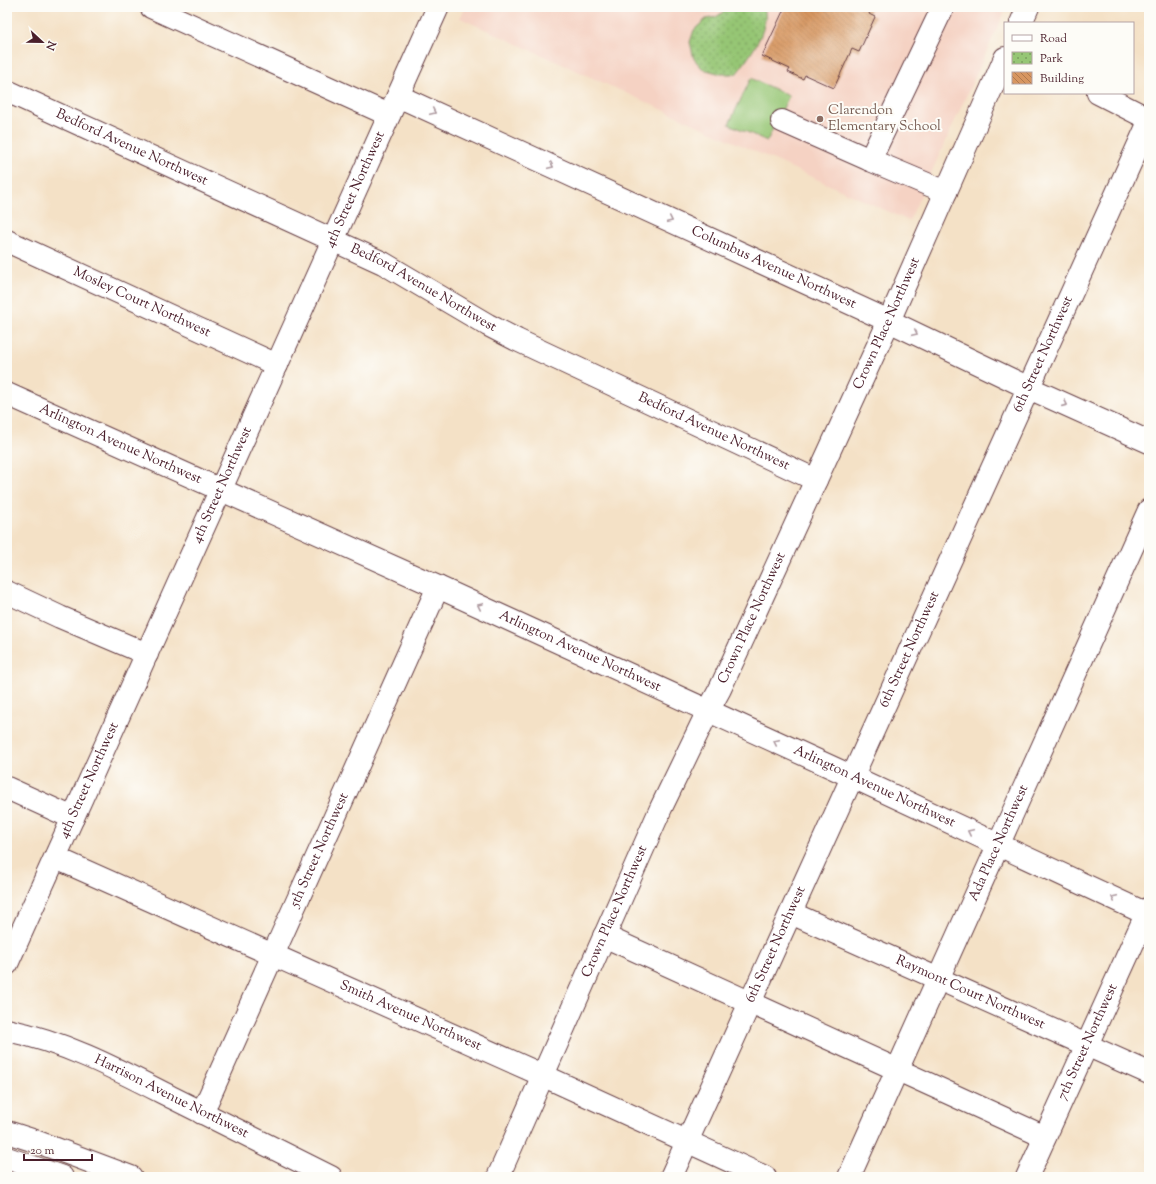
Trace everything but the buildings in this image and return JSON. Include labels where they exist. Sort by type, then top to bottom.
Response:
[{"type":"main road","points":[[151,7],[389,115]]},
{"type":"main road","name":"4th Street Northwest","points":[[7,964],[14,931],[56,858],[438,7]]},
{"type":"main road","points":[[870,160],[943,7]]},
{"type":"main road","points":[[1020,22],[1028,7]]},
{"type":"main road","name":"Crown Place Northwest","points":[[498,1177],[604,936],[662,808],[720,689],[816,480],[889,320],[1004,60]]},
{"type":"main road","name":"Bedford Avenue Northwest","points":[[7,90],[383,263],[488,326],[816,480]]},
{"type":"main road","points":[[1100,94],[1149,121]]},
{"type":"main road","name":"Columbus Avenue Northwest","points":[[398,96],[889,320],[1029,388],[1149,442]]},
{"type":"main road","points":[[782,121],[946,192]]},
{"type":"main road","name":"6th Street Northwest","points":[[671,1177],[792,913],[1149,121]]},
{"type":"main road","name":"Mosley Court Northwest","points":[[7,241],[277,364]]},
{"type":"main road","name":"Arlington Avenue Northwest","points":[[7,394],[438,587],[998,845],[1148,912]]},
{"type":"main road","name":"Ada Place Northwest","points":[[849,1177],[1149,510]]},
{"type":"main road","name":"5th Street Northwest","points":[[202,1113],[272,954],[438,587]]},
{"type":"main road","points":[[7,592],[60,617],[147,654]]},
{"type":"main road","points":[[7,788],[73,818]]},
{"type":"main road","name":"Smith Avenue Northwest","points":[[56,858],[542,1075],[765,1177]]},
{"type":"main road","name":"7th Street Northwest","points":[[1027,1177],[1148,912]]},
{"type":"main road","name":"Raymont Court Northwest","points":[[792,913],[1149,1072]]},
{"type":"main road","points":[[604,936],[1045,1137]]},
{"type":"main road","name":"Harrison Avenue Northwest","points":[[7,1030],[26,1034],[79,1053],[331,1177]]},
{"type":"main road","points":[[7,1132],[35,1140],[131,1177]]},
{"type":"main road","points":[[7,1158],[62,1177]]},
{"type":"shaded area","name":"Clarendon Elementary School","points":[[465,7],[1007,7],[909,221],[460,18]]},
{"type":"green space","points":[[728,7],[764,7],[765,15],[762,33],[758,42],[736,74],[721,74],[703,69],[694,59],[690,42],[694,30],[706,19],[716,17]]},
{"type":"green space","points":[[751,78],[789,96],[767,141],[729,124]]},
{"type":"place","name":"Clarendon Elementary School","points":[[820,119]]}]
